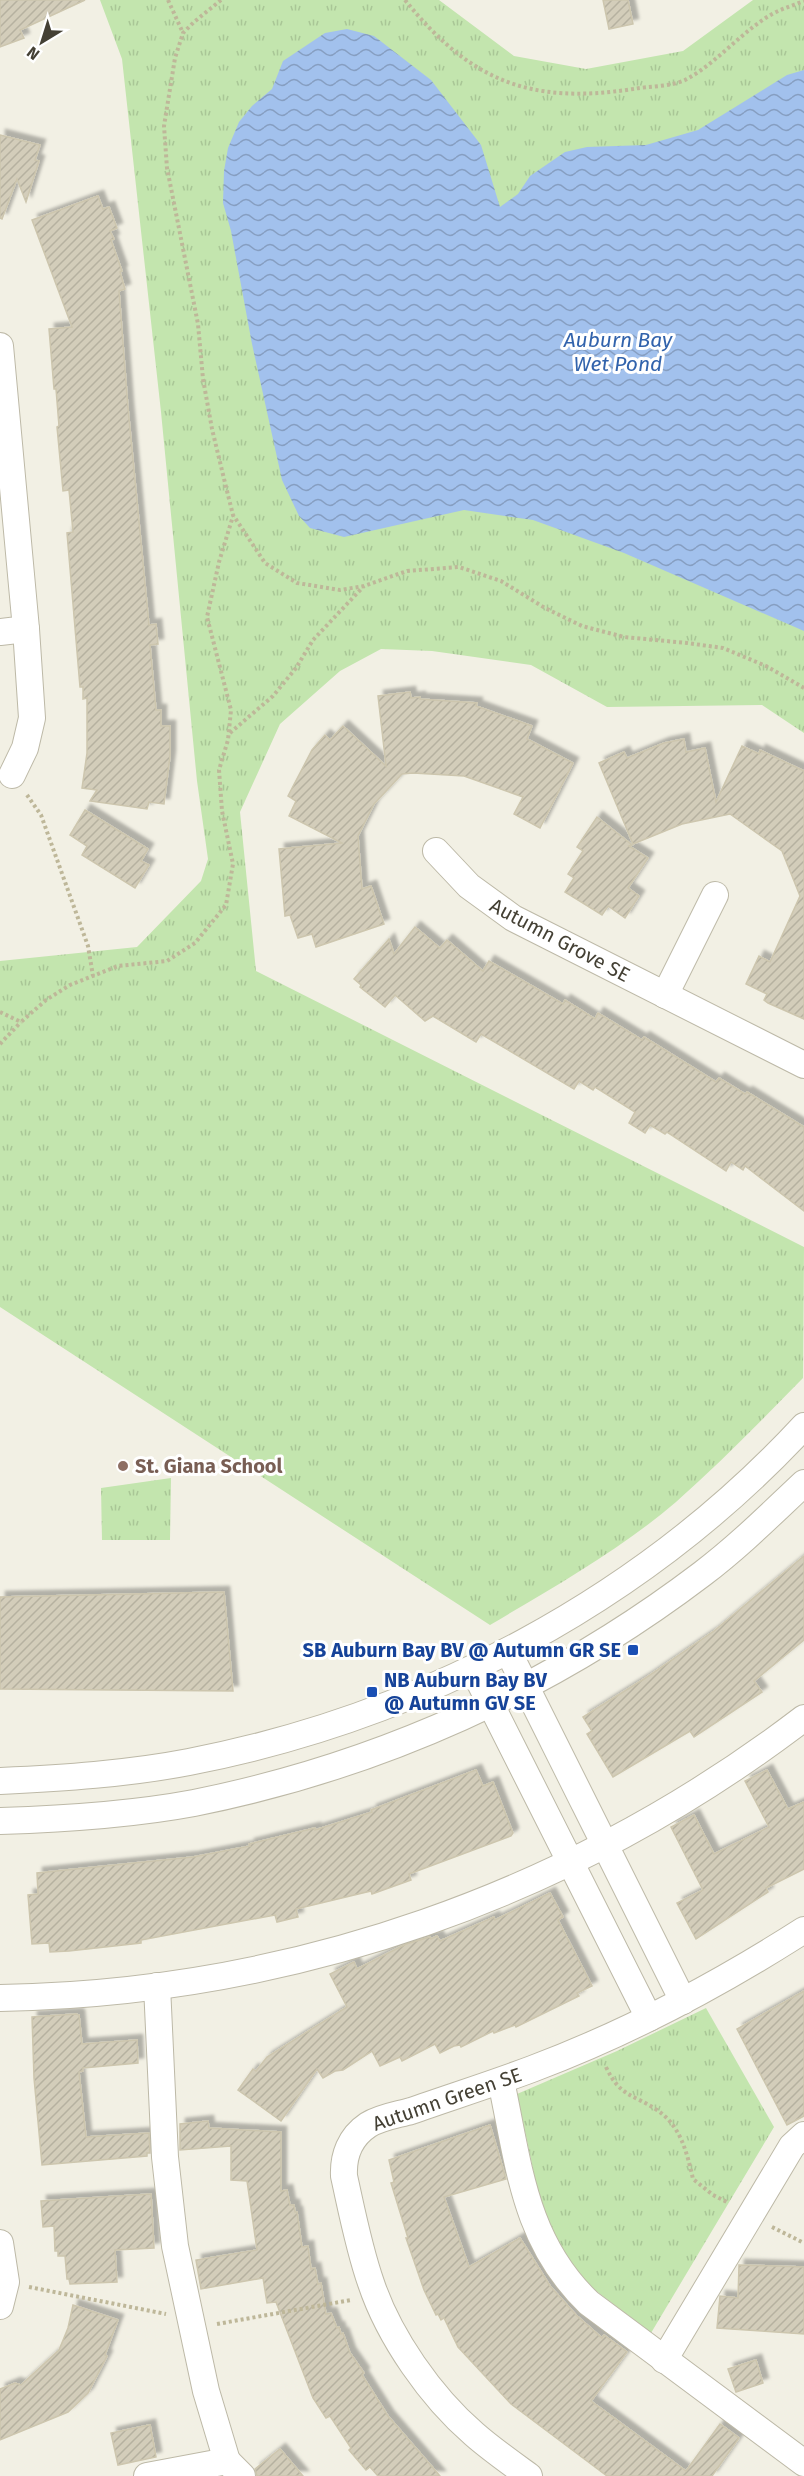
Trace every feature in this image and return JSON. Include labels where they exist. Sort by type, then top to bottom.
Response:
[{"type":"street","points":[[0,346],[32,718],[24,748],[12,775]]},
{"type":"street","points":[[0,632],[26,629]]},
{"type":"street","name":"Autumn Grove SE","points":[[436,851],[469,886],[495,908],[532,929],[804,1065]]},
{"type":"street","points":[[665,995],[715,895]]},
{"type":"street","points":[[0,1781],[135,1771],[255,1748],[325,1728],[393,1704],[473,1669],[603,1595],[686,1534],[750,1480],[804,1426]]},
{"type":"street","points":[[0,1821],[126,1813],[193,1803],[284,1782],[368,1756],[440,1729],[525,1688],[603,1643],[661,1604],[748,1535],[804,1483]]},
{"type":"street","points":[[508,1651],[683,2001]]},
{"type":"street","points":[[473,1669],[649,2018]]},
{"type":"street","points":[[0,1998],[75,1996],[239,1973],[321,1955],[392,1934],[510,1892],[605,1846],[729,1772],[804,1718]]},
{"type":"street","name":"Autumn Green SE","points":[[529,2476],[474,2434],[431,2388],[386,2318],[371,2285],[359,2247],[344,2176],[347,2150],[354,2138],[369,2125],[381,2119],[501,2081],[595,2044],[741,1970],[804,1930]]},
{"type":"street","points":[[147,2476],[235,2468],[206,2391],[175,2246],[165,2157],[157,1986]]},
{"type":"street","points":[[501,2081],[533,2222],[549,2254],[568,2283],[589,2303],[804,2463]]},
{"type":"street","points":[[664,2360],[792,2146],[804,2135]]},
{"type":"street","points":[[0,2243],[6,2283],[0,2306]]},
{"type":"path","points":[[168,0],[183,33]]},
{"type":"path","points":[[222,0],[183,33],[175,58],[165,117],[167,168],[198,324],[203,379],[210,419],[233,515],[265,563],[297,583],[340,590],[364,586],[407,571],[459,567],[501,581],[545,608],[582,626],[624,637],[687,642],[723,648],[766,666],[804,688]]},
{"type":"path","points":[[405,0],[426,26],[455,54],[494,78],[529,89],[576,94],[620,91],[684,80],[709,64],[773,14],[804,1]]},
{"type":"path","points":[[0,1044],[46,1000],[70,985],[118,966],[166,961],[195,943],[226,905],[233,864],[222,811],[219,770],[229,733],[231,710],[207,617],[219,562],[233,515]]},
{"type":"path","points":[[229,733],[273,696],[296,668],[313,640],[364,586]]},
{"type":"path","points":[[12,775],[41,815],[88,946],[93,976]]},
{"type":"path","points":[[0,1012],[21,1022]]},
{"type":"path","points":[[595,2044],[608,2072],[622,2092],[657,2110],[674,2126],[687,2149],[693,2179],[713,2195],[804,2243]]},
{"type":"green space","points":[[100,0],[439,0],[514,56],[586,69],[683,51],[753,0],[804,0],[804,733],[762,705],[607,707],[531,665],[432,651],[381,649],[340,671],[280,724],[240,812],[256,971],[804,1247],[803,1378],[709,1472],[655,1520],[586,1567],[490,1625],[0,1307],[0,961],[137,947],[201,881],[208,859],[197,781],[161,412],[122,59]]},
{"type":"green space","points":[[171,1478],[170,1540],[102,1540],[101,1488]]},
{"type":"green space","points":[[706,2008],[774,2127],[651,2333],[578,2277],[553,2236],[541,2207],[517,2094],[617,2051]]},
{"type":"water","name":"Auburn Bay Wet Pond","points":[[347,29],[374,36],[431,80],[481,145],[500,207],[518,194],[530,176],[565,152],[587,147],[646,145],[698,130],[787,75],[804,70],[804,631],[624,553],[533,520],[464,510],[344,537],[310,528],[299,516],[282,480],[252,344],[231,231],[223,203],[224,171],[228,148],[239,122],[252,106],[272,89],[283,61],[325,33]]},
{"type":"building","points":[[0,0],[85,0],[20,30],[24,38],[0,47]]},
{"type":"building","points":[[603,0],[628,0],[633,24],[609,29]]},
{"type":"building","points":[[0,135],[40,145],[35,160],[39,161],[26,202],[17,179],[2,219],[0,218]]},
{"type":"building","points":[[98,196],[103,209],[109,207],[117,228],[110,231],[114,239],[111,240],[122,271],[120,272],[125,289],[119,291],[128,408],[149,625],[156,624],[158,644],[150,645],[156,710],[161,710],[161,726],[170,726],[170,756],[164,804],[149,802],[147,809],[90,801],[97,790],[82,788],[87,753],[87,698],[83,699],[83,687],[80,687],[67,533],[73,532],[69,490],[63,491],[56,389],[54,389],[49,329],[72,327],[32,220]]},
{"type":"building","points":[[410,692],[411,698],[477,703],[476,706],[532,726],[527,739],[573,763],[540,828],[514,814],[523,797],[464,776],[402,774],[374,804],[358,836],[362,889],[371,886],[384,924],[316,947],[312,934],[298,938],[290,915],[285,916],[279,849],[342,843],[289,816],[296,801],[288,796],[312,750],[325,735],[330,740],[343,726],[386,766],[378,696]]},
{"type":"building","points":[[684,739],[686,752],[705,748],[716,802],[742,746],[759,754],[760,750],[804,771],[804,1019],[768,1003],[764,1000],[767,994],[746,984],[759,956],[770,962],[800,896],[782,851],[730,814],[682,824],[633,844],[599,763],[624,752],[627,758],[664,743]]},
{"type":"building","points":[[85,810],[148,849],[141,861],[149,865],[135,888],[82,855],[87,846],[70,835]]},
{"type":"building","points":[[597,817],[632,845],[629,846],[648,858],[628,888],[639,896],[625,918],[608,906],[602,915],[565,892],[574,878],[568,874],[583,851],[577,847]]},
{"type":"building","points":[[415,927],[440,948],[447,940],[483,971],[489,961],[563,1004],[565,1000],[595,1019],[598,1013],[642,1040],[644,1037],[716,1082],[719,1078],[745,1094],[747,1092],[804,1127],[804,1211],[745,1166],[743,1170],[731,1162],[726,1171],[667,1132],[665,1134],[650,1125],[645,1133],[629,1123],[635,1112],[595,1087],[593,1090],[579,1081],[574,1089],[481,1034],[476,1042],[433,1016],[425,1021],[395,995],[385,1007],[360,987],[361,985],[354,979],[389,939],[394,954]]},
{"type":"building","points":[[804,1556],[804,1640],[754,1681],[762,1692],[694,1737],[690,1731],[613,1777],[587,1734],[592,1731],[583,1717],[714,1631]]},
{"type":"building","points":[[224,1592],[233,1691],[0,1689],[0,1597]]},
{"type":"building","points":[[476,1770],[483,1786],[493,1782],[513,1833],[511,1836],[409,1874],[411,1880],[372,1894],[371,1891],[296,1909],[298,1917],[277,1922],[275,1915],[141,1940],[141,1943],[69,1951],[50,1952],[49,1943],[32,1944],[28,1895],[38,1894],[37,1873],[193,1857],[250,1846],[249,1844],[315,1828],[315,1830],[372,1812],[371,1810]]},
{"type":"building","points":[[767,1770],[788,1809],[804,1802],[804,1869],[766,1888],[768,1892],[696,1939],[677,1903],[703,1890],[671,1827],[694,1815],[714,1854],[769,1827],[745,1781]]},
{"type":"building","points":[[550,1893],[563,1917],[558,1920],[592,1986],[577,1993],[579,1996],[516,2027],[515,2025],[494,2033],[493,2031],[461,2047],[460,2045],[454,2046],[440,2053],[435,2044],[402,2061],[400,2057],[380,2066],[372,2051],[343,2070],[335,2071],[323,2078],[317,2069],[281,2121],[238,2090],[253,2069],[256,2071],[267,2057],[347,2007],[330,1974],[354,1962],[357,1969],[406,1944],[437,1936],[440,1941],[494,1917],[495,1920]]},
{"type":"building","points":[[804,1991],[804,2116],[787,2125],[737,2029]]},
{"type":"building","points":[[79,2015],[82,2044],[137,2040],[138,2063],[83,2068],[83,2071],[79,2072],[86,2137],[149,2133],[150,2153],[147,2153],[147,2156],[42,2165],[34,2078],[32,2017]]},
{"type":"building","points":[[208,2121],[209,2128],[281,2132],[281,2191],[287,2190],[290,2205],[294,2205],[295,2212],[297,2212],[302,2247],[308,2246],[311,2269],[315,2268],[318,2284],[321,2283],[326,2314],[331,2313],[337,2328],[339,2327],[341,2334],[343,2333],[350,2353],[364,2373],[362,2375],[388,2416],[440,2476],[378,2476],[370,2467],[366,2470],[349,2450],[351,2448],[330,2416],[326,2418],[313,2398],[276,2302],[267,2303],[263,2278],[201,2289],[196,2260],[257,2250],[247,2181],[231,2180],[231,2146],[180,2150],[180,2124]]},
{"type":"building","points":[[490,2125],[506,2179],[444,2197],[469,2267],[520,2238],[550,2286],[576,2315],[602,2338],[604,2335],[627,2352],[591,2401],[686,2471],[720,2424],[739,2438],[712,2476],[607,2476],[511,2404],[458,2347],[444,2318],[441,2320],[438,2314],[436,2315],[424,2290],[406,2238],[408,2238],[391,2183],[394,2182],[389,2160]]},
{"type":"building","points":[[151,2194],[154,2248],[115,2250],[117,2282],[70,2284],[67,2279],[65,2256],[58,2256],[58,2251],[55,2251],[54,2226],[43,2227],[41,2201]]},
{"type":"building","points":[[739,2265],[804,2267],[804,2334],[717,2328],[720,2296],[738,2298]]},
{"type":"building","points":[[73,2305],[118,2320],[105,2355],[107,2356],[88,2393],[68,2412],[0,2440],[0,2389],[15,2383],[21,2385],[59,2350],[68,2328]]},
{"type":"building","points":[[756,2360],[763,2383],[736,2392],[728,2369]]},
{"type":"building","points":[[150,2425],[156,2457],[118,2465],[111,2433]]},
{"type":"building","points":[[280,2449],[303,2476],[257,2476],[255,2469]]},
{"type":"place","name":"St. Giana School","points":[[123,1466]]},
{"type":"place","name":"SB Auburn Bay BV @ Autumn GR SE","points":[[633,1650]]},
{"type":"place","name":"NB Auburn Bay BV @ Autumn GV SE","points":[[372,1692]]}]
